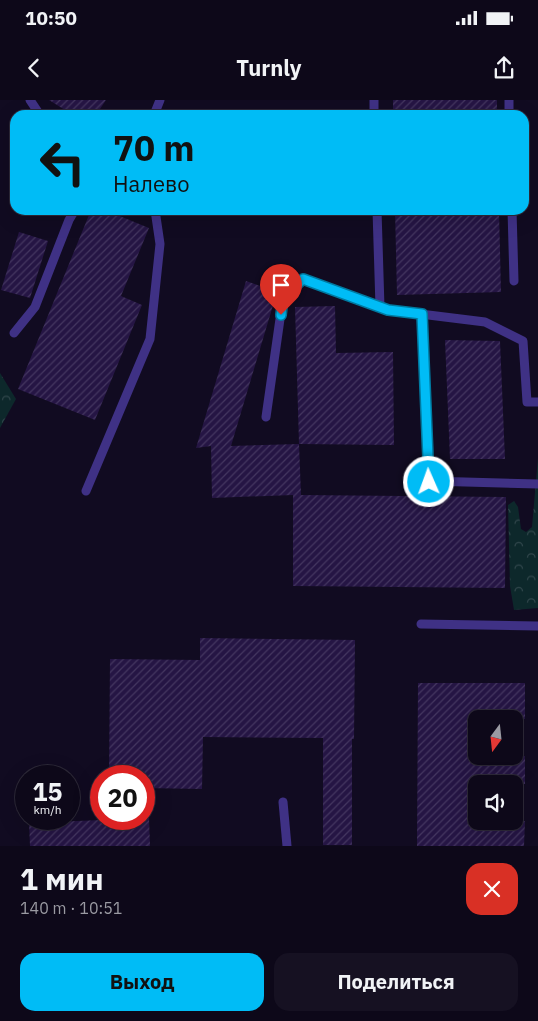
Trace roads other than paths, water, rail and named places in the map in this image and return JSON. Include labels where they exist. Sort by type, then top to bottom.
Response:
[{"type":"lane","points":[[14,333],[35,307],[72,215]]},
{"type":"lane","points":[[86,491],[150,338],[160,244],[156,215]]},
{"type":"lane","points":[[377,215],[380,307]]},
{"type":"lane","points":[[512,215],[514,281]]},
{"type":"lane","points":[[266,418],[283,298],[303,279],[388,310],[485,322],[523,341],[527,402],[538,402]]},
{"type":"lane","points":[[422,314],[429,482],[538,484]]},
{"type":"lane","points":[[421,624],[538,626]]},
{"type":"lane","points":[[283,802],[286,846]]}]
